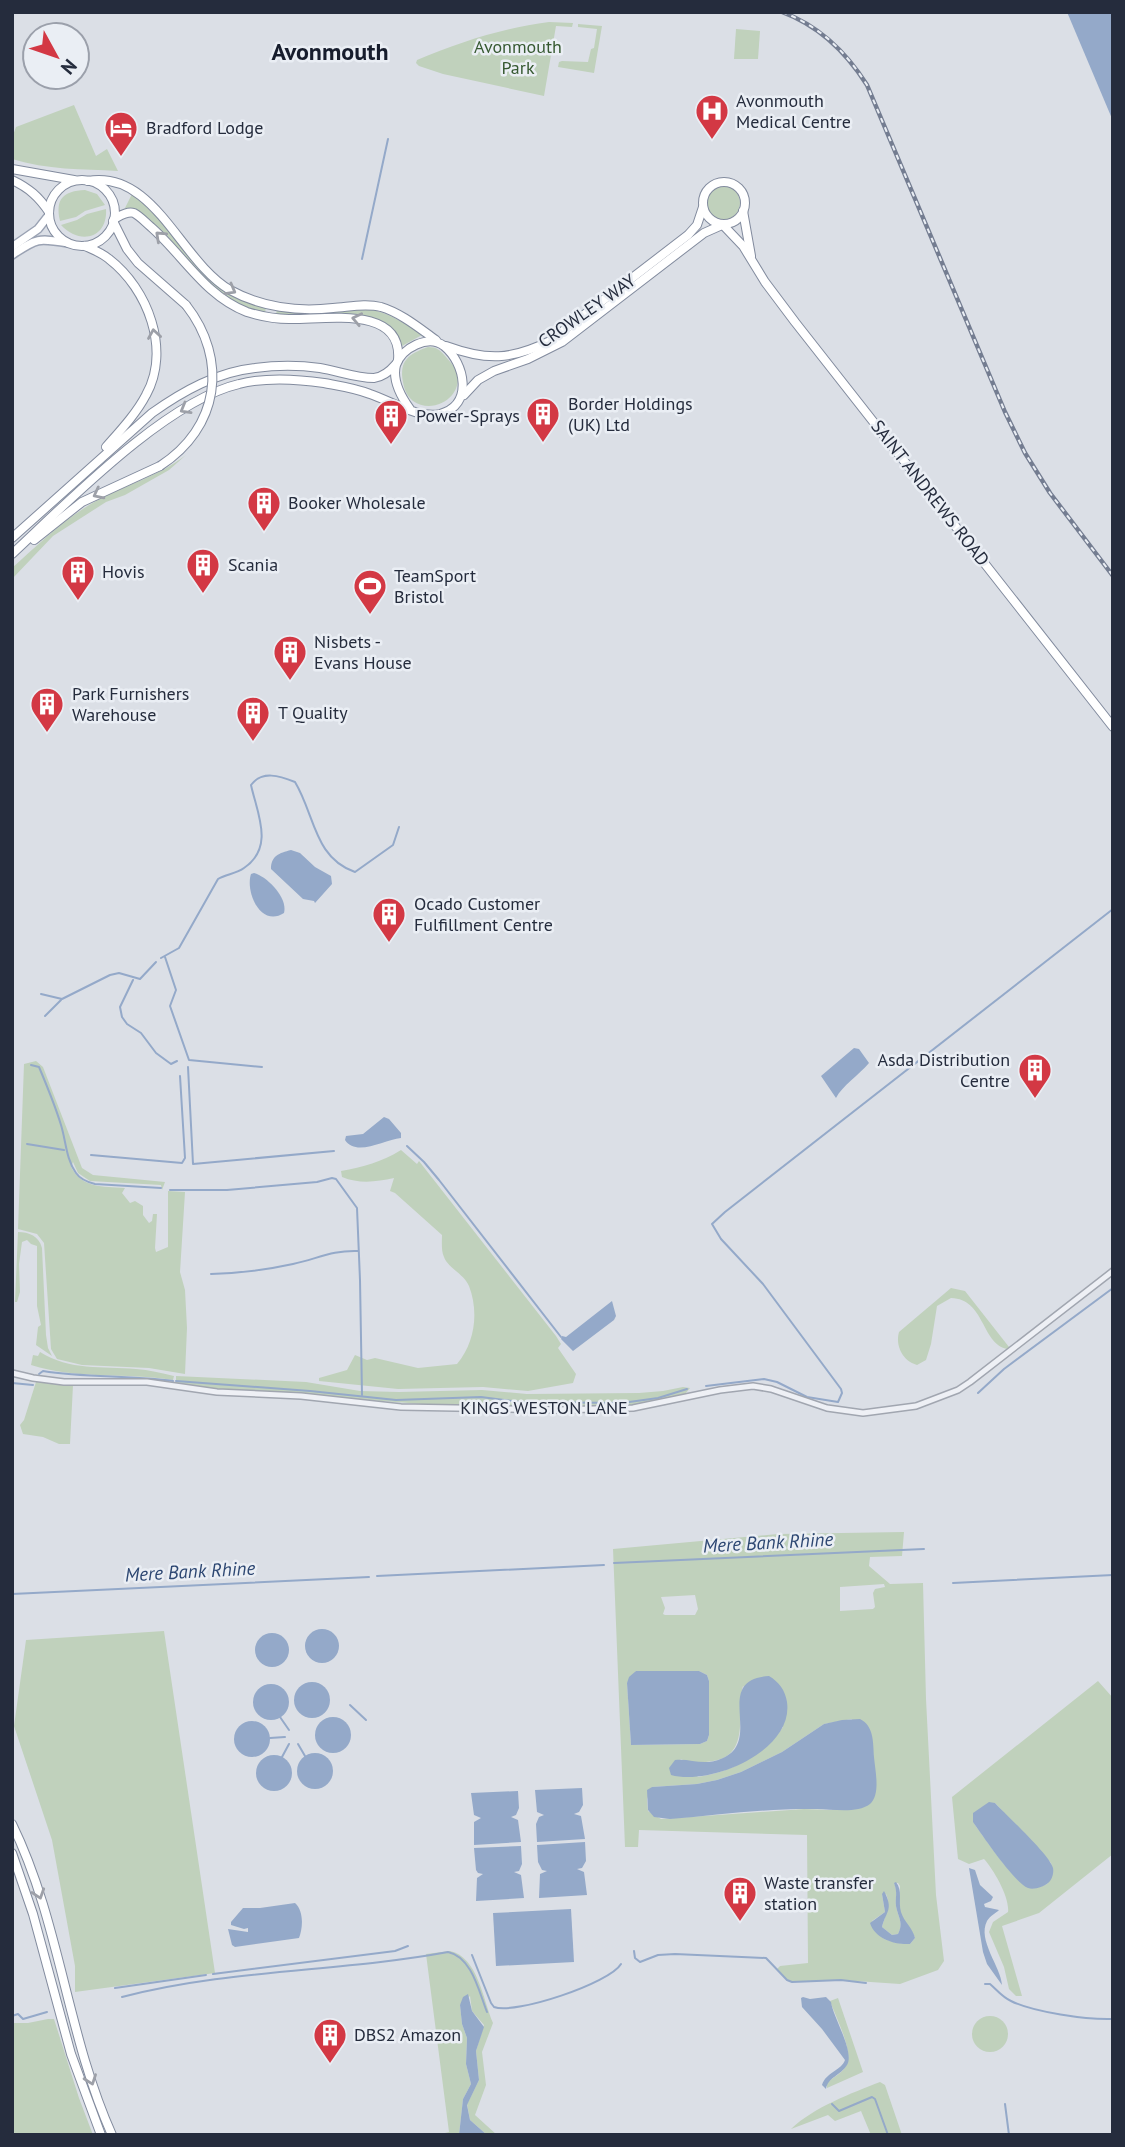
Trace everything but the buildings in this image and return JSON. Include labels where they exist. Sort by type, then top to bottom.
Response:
[{"type":"highway","points":[[12,170],[76,181],[112,180],[133,189],[158,211],[209,275],[245,298],[292,309],[318,310],[365,305],[382,307],[441,344],[461,370],[463,390],[460,399],[450,410],[426,415],[347,387],[310,381],[256,381],[222,389],[187,407],[150,432],[12,554]]},
{"type":"highway","points":[[12,180],[27,186],[38,196],[49,214],[55,232],[68,243],[85,246],[108,258],[132,283],[147,308],[156,345],[152,381],[146,394],[118,434],[62,492]]},
{"type":"highway","points":[[49,214],[50,205],[57,192],[76,181]]},
{"type":"highway","points":[[12,560],[82,502],[160,466],[177,454],[203,421],[211,397],[212,370],[209,349],[201,327],[186,305],[138,263],[127,249],[114,220],[113,205],[108,194],[88,181]]},
{"type":"highway","points":[[725,182],[734,185],[745,202],[744,211],[737,220],[722,225],[709,219],[703,207],[703,198],[708,188],[725,182]]},
{"type":"highway","name":"CROWLEY WAY","points":[[441,344],[481,356],[499,358],[551,341],[688,235],[695,228],[703,207]]},
{"type":"highway","name":"SAINT ANDREWS ROAD","points":[[744,211],[751,257]]},
{"type":"highway","points":[[85,246],[103,238],[114,220],[130,213],[137,215],[164,238],[209,289],[245,311],[288,319],[345,316],[371,322],[385,329],[395,338],[399,348],[395,374],[398,388],[410,409]]},
{"type":"highway","name":"CROWLEY WAY","points":[[460,399],[480,379],[494,371],[542,353],[562,342],[704,233],[722,225]]},
{"type":"highway","name":"SAINT ANDREWS ROAD","points":[[722,225],[733,233],[772,292],[1113,727]]},
{"type":"highway","points":[[12,538],[152,413],[187,390],[223,375],[254,368],[297,366],[373,378],[384,375],[408,349],[428,341],[441,344]]},
{"type":"highway","points":[[13,1825],[44,1909],[83,2055],[112,2135]]},
{"type":"highway","points":[[12,1853],[33,1913],[71,2054],[102,2135]]},
{"type":"main road","points":[[12,247],[38,229],[49,214]]},
{"type":"main road","points":[[12,255],[36,240],[68,243]]},
{"type":"street","name":"KINGS WESTON LANE","points":[[12,1373],[64,1382],[147,1382],[217,1392],[301,1396],[401,1408],[614,1409],[753,1386],[771,1389],[827,1408],[863,1413],[897,1410],[958,1390],[1113,1271]]},
{"type":"green space","name":"Avonmouth Park","points":[[549,22],[573,23],[572,27],[556,26],[544,96],[443,74],[416,63],[433,53],[482,36]]},
{"type":"green space","points":[[578,24],[602,26],[594,73],[558,67],[562,61],[588,62],[591,49],[594,48],[597,29],[578,27]]},
{"type":"green space","points":[[736,29],[760,31],[758,59],[734,59]]},
{"type":"green space","points":[[74,105],[96,156],[107,149],[118,171],[51,167],[12,159],[12,138],[16,127]]},
{"type":"green space","points":[[723,186],[735,191],[740,203],[735,215],[723,220],[711,215],[706,203],[711,191]]},
{"type":"green space","points":[[85,190],[97,194],[105,205],[60,221],[59,207],[62,198],[71,192]]},
{"type":"green space","points":[[132,194],[163,223],[208,278],[228,291],[266,307],[265,313],[246,308],[219,293],[166,237],[124,210]]},
{"type":"green space","points":[[106,209],[102,227],[91,236],[76,235],[61,225],[87,214]]},
{"type":"green space","points":[[277,309],[375,310],[389,315],[422,335],[402,346],[393,332],[364,317],[327,314],[276,315]]},
{"type":"green space","points":[[428,347],[436,348],[444,355],[455,368],[458,379],[452,395],[430,406],[421,405],[407,395],[402,374],[407,359]]},
{"type":"green space","points":[[186,455],[169,470],[125,495],[106,502],[53,536],[12,579],[12,568],[75,514],[98,500],[165,469]]},
{"type":"green space","points":[[36,1061],[43,1067],[82,1168],[93,1175],[165,1182],[162,1190],[161,1185],[90,1181],[78,1173],[73,1162],[71,1167],[87,1183],[125,1188],[122,1193],[130,1203],[135,1201],[143,1206],[143,1215],[149,1223],[153,1214],[157,1214],[156,1252],[168,1247],[168,1191],[185,1192],[180,1272],[185,1290],[187,1328],[185,1374],[149,1368],[82,1365],[57,1359],[51,1349],[44,1243],[37,1234],[18,1229],[24,1064]]},
{"type":"green space","points":[[401,1150],[417,1164],[419,1161],[556,1336],[561,1344],[558,1348],[576,1374],[573,1383],[528,1391],[483,1387],[398,1389],[319,1381],[319,1378],[347,1370],[355,1355],[367,1360],[375,1358],[418,1368],[457,1364],[468,1347],[474,1327],[472,1296],[467,1282],[444,1257],[442,1235],[390,1191],[394,1178],[368,1182],[342,1177],[341,1171],[372,1164]]},
{"type":"green space","points":[[18,1232],[39,1240],[42,1248],[46,1335],[52,1356],[36,1345],[38,1327],[41,1325],[37,1306],[37,1246],[27,1240],[22,1242],[19,1264],[20,1292],[15,1302]]},
{"type":"green space","points":[[951,1288],[965,1291],[1009,1347],[1007,1349],[992,1339],[970,1306],[962,1300],[951,1298],[937,1306],[926,1360],[917,1365],[912,1363],[899,1348],[899,1332]]},
{"type":"green space","points":[[40,1352],[75,1365],[141,1369],[174,1376],[173,1380],[48,1370],[31,1365],[33,1355],[38,1356]]},
{"type":"green space","points":[[176,1376],[306,1382],[360,1391],[399,1392],[482,1390],[527,1394],[639,1393],[690,1388],[685,1394],[638,1405],[561,1408],[422,1404],[220,1389],[176,1383]]},
{"type":"green space","points":[[36,1382],[73,1385],[70,1444],[59,1444],[43,1437],[23,1434],[20,1425]]},
{"type":"green space","points":[[904,1532],[902,1556],[870,1557],[869,1566],[890,1584],[923,1583],[936,1895],[944,1961],[938,1970],[900,1984],[841,1980],[792,1982],[777,1969],[780,1966],[808,1963],[807,1835],[639,1830],[638,1847],[625,1847],[613,1549],[778,1534]],"holes":[[[884,1584],[885,1587],[875,1589],[873,1609],[840,1611],[840,1587]],[[695,1595],[698,1609],[695,1615],[665,1615],[661,1597]],[[636,1671],[699,1671],[707,1675],[707,1741],[700,1744],[631,1745],[627,1683]],[[743,1686],[783,1727],[766,1746],[746,1761],[723,1771],[698,1777],[680,1759],[713,1761],[733,1751],[740,1731]],[[852,1719],[832,1810],[804,1809],[661,1819],[648,1811],[647,1799],[652,1787],[717,1780],[741,1772],[782,1752],[824,1724]],[[894,1883],[900,1886],[900,1911],[915,1938],[910,1944],[884,1939],[872,1921],[885,1912],[882,1894],[886,1894],[888,1906],[882,1927],[892,1935],[898,1934],[901,1923],[896,1906]]]},
{"type":"green space","points":[[164,1631],[215,1973],[75,1992],[75,1966],[52,1840],[14,1726],[26,1640]]},
{"type":"green space","points":[[1098,1681],[1113,1698],[1113,1854],[1039,1913],[1002,1926],[1022,1996],[1016,1996],[1009,1989],[1004,1967],[989,1932],[993,1922],[1008,1912],[1004,1892],[984,1859],[969,1864],[958,1859],[952,1797]],"holes":[[[995,1803],[1051,1863],[1053,1872],[1047,1884],[1033,1888],[1025,1885],[1001,1860],[973,1821]]]},
{"type":"green space","points":[[450,1951],[459,1955],[473,1970],[493,2023],[482,2052],[486,2085],[475,2115],[497,2135],[487,2135],[470,2120],[467,2104],[479,2080],[476,2051],[484,2025],[472,2011],[470,1996],[460,2005],[467,2038],[466,2064],[471,2084],[463,2099],[459,2135],[445,2135],[449,2132],[426,1954]]},
{"type":"green space","points":[[838,1998],[863,2072],[827,2088],[827,2083],[845,2067],[848,2058],[846,2042],[830,2001]]},
{"type":"green space","points":[[990,2016],[1003,2021],[1008,2034],[1003,2047],[990,2052],[977,2047],[972,2034],[977,2021]]},
{"type":"green space","points":[[54,2019],[93,2135],[12,2135],[12,2023]]},
{"type":"green space","points":[[880,2082],[885,2085],[902,2135],[871,2135],[861,2111],[835,2121],[828,2115],[791,2129],[822,2107]]},
{"type":"water","points":[[1067,12],[1113,12],[1113,121]]},
{"type":"water","points":[[291,850],[300,853],[315,867],[331,876],[332,884],[315,903],[303,899],[271,869],[276,856]]},
{"type":"water","points":[[254,873],[276,889],[283,901],[284,913],[268,916],[257,906],[250,890],[251,874]]},
{"type":"water","points":[[854,1048],[859,1049],[869,1063],[836,1098],[821,1076]]},
{"type":"water","points":[[384,1117],[401,1133],[401,1138],[363,1147],[350,1145],[345,1140],[346,1136],[363,1134]]},
{"type":"water","points":[[612,1301],[616,1316],[614,1320],[573,1351],[561,1339],[562,1336],[566,1337]]},
{"type":"water","points":[[322,1629],[334,1634],[339,1646],[334,1658],[322,1663],[310,1658],[305,1646],[310,1634]]},
{"type":"water","points":[[272,1633],[284,1638],[289,1650],[284,1662],[272,1667],[260,1662],[255,1650],[260,1638]]},
{"type":"water","points":[[636,1671],[699,1671],[707,1675],[707,1741],[700,1744],[631,1745],[627,1683]]},
{"type":"water","points":[[769,1676],[785,1694],[786,1720],[777,1736],[764,1750],[727,1770],[688,1777],[671,1775],[669,1768],[675,1760],[716,1761],[734,1749],[739,1738],[740,1699],[743,1688],[752,1680]]},
{"type":"water","points":[[312,1682],[325,1687],[330,1700],[325,1713],[312,1718],[299,1713],[294,1700],[299,1687]]},
{"type":"water","points":[[271,1684],[284,1689],[289,1702],[284,1715],[271,1720],[258,1715],[253,1702],[258,1689]]},
{"type":"water","points":[[333,1717],[346,1722],[351,1735],[346,1748],[333,1753],[320,1748],[315,1735],[320,1722]]},
{"type":"water","points":[[860,1719],[868,1726],[872,1735],[876,1782],[873,1800],[865,1807],[844,1810],[762,1811],[670,1819],[654,1817],[648,1810],[647,1790],[652,1787],[717,1780],[741,1772],[782,1752],[824,1724]]},
{"type":"water","points":[[252,1721],[265,1726],[270,1739],[265,1752],[252,1757],[239,1752],[234,1739],[239,1726]]},
{"type":"water","points":[[315,1753],[328,1758],[333,1771],[328,1784],[315,1789],[302,1784],[297,1771],[302,1758]]},
{"type":"water","points":[[274,1755],[287,1760],[292,1773],[287,1786],[274,1791],[261,1786],[256,1773],[261,1760]]},
{"type":"water","points":[[582,1788],[583,1805],[579,1812],[574,1814],[581,1816],[585,1839],[537,1842],[536,1824],[539,1817],[544,1815],[537,1812],[535,1790]]},
{"type":"water","points":[[518,1791],[519,1808],[516,1815],[511,1817],[518,1820],[521,1842],[474,1845],[474,1822],[481,1818],[474,1815],[471,1793]]},
{"type":"water","points":[[989,1802],[995,1803],[1050,1862],[1053,1872],[1048,1883],[1038,1888],[1028,1888],[1015,1878],[992,1850],[973,1822],[973,1813]]},
{"type":"water","points":[[585,1842],[586,1861],[582,1868],[577,1869],[584,1872],[587,1895],[539,1898],[540,1874],[547,1871],[542,1870],[538,1862],[537,1845]]},
{"type":"water","points":[[521,1846],[522,1864],[519,1871],[514,1872],[521,1875],[524,1898],[476,1901],[477,1878],[483,1874],[476,1870],[474,1848]]},
{"type":"water","points":[[969,1868],[975,1870],[980,1885],[993,1897],[984,1904],[985,1907],[999,1910],[987,1921],[985,1936],[1002,1985],[987,1964],[983,1952]]},
{"type":"water","points":[[896,1882],[901,1912],[915,1938],[910,1944],[886,1940],[876,1933],[870,1923],[885,1912],[882,1894],[884,1891],[889,1907],[882,1927],[892,1935],[898,1934],[901,1923],[896,1906]]},
{"type":"water","points":[[295,1903],[302,1920],[299,1938],[235,1947],[232,1945],[228,1929],[248,1932],[248,1928],[231,1925],[243,1908]]},
{"type":"water","points":[[571,1909],[574,1962],[496,1966],[493,1913]]},
{"type":"water","points":[[468,1994],[472,2011],[484,2027],[476,2051],[479,2080],[467,2105],[470,2120],[487,2135],[459,2135],[463,2099],[471,2084],[466,2064],[467,2038],[460,2005],[463,1997]]},
{"type":"water","points":[[803,1997],[826,1997],[831,2002],[846,2043],[849,2059],[847,2065],[829,2082],[826,2089],[822,2085],[824,2081],[845,2060],[802,2007]]},
{"type":"waterway","points":[[362,259],[388,139]]},
{"type":"waterway","points":[[161,958],[179,948],[218,879],[244,868],[259,850],[260,818],[251,785],[260,777],[277,776],[295,782],[323,846],[331,857],[355,872],[393,845],[399,827]]},
{"type":"waterway","points":[[706,1386],[764,1379],[777,1382],[807,1397],[838,1402],[841,1389],[763,1284],[721,1239],[712,1224],[1113,909]]},
{"type":"waterway","points":[[165,957],[176,990],[170,1006],[189,1060],[262,1067]]},
{"type":"waterway","points":[[41,994],[62,999],[119,973],[140,979],[156,962]]},
{"type":"waterway","points":[[133,980],[120,1007],[122,1017],[127,1024],[141,1033],[156,1053],[171,1064],[177,1061]]},
{"type":"waterway","points":[[45,1016],[61,1000]]},
{"type":"waterway","points":[[31,1065],[39,1067],[59,1118],[70,1162],[80,1177],[95,1184],[161,1188]]},
{"type":"waterway","points":[[188,1067],[193,1164],[334,1151]]},
{"type":"waterway","points":[[91,1155],[182,1163],[185,1158],[180,1076]]},
{"type":"waterway","points":[[27,1144],[64,1150]]},
{"type":"waterway","points":[[407,1146],[439,1180],[561,1337]]},
{"type":"waterway","points":[[170,1190],[227,1190],[336,1179],[357,1208],[362,1395]]},
{"type":"waterway","points":[[211,1274],[273,1268],[332,1253],[358,1251]]},
{"type":"waterway","points":[[978,1393],[1004,1369],[1113,1288]]},
{"type":"waterway","points":[[39,1374],[43,1371],[173,1381]]},
{"type":"waterway","points":[[176,1381],[396,1400],[481,1397],[520,1402],[622,1403],[658,1398],[687,1389]]},
{"type":"waterway","points":[[12,1383],[33,1385]]},
{"type":"waterway","name":"Mere Bank Rhine","points":[[614,1563],[924,1549]]},
{"type":"waterway","name":"Mere Bank Rhine","points":[[377,1576],[604,1565]]},
{"type":"waterway","name":"Mere Bank Rhine","points":[[953,1583],[1113,1575]]},
{"type":"waterway","name":"Mere Bank Rhine","points":[[12,1594],[369,1577]]},
{"type":"waterway","points":[[350,1705],[366,1720]]},
{"type":"waterway","points":[[280,1717],[289,1730]]},
{"type":"waterway","points":[[270,1738],[285,1737]]},
{"type":"waterway","points":[[282,1757],[289,1744]]},
{"type":"waterway","points":[[298,1744],[305,1756]]},
{"type":"waterway","points":[[213,1974],[395,1951],[408,1946]]},
{"type":"waterway","points":[[634,1951],[635,1958],[640,1962],[658,1955],[675,1954],[766,1958],[792,1982],[841,1980],[866,1983]]},
{"type":"waterway","points":[[122,1997],[203,1981],[367,1964],[448,1952],[456,1955],[469,1968],[487,2012]]},
{"type":"waterway","points":[[472,1955],[491,2003],[494,2007],[505,2008],[561,1996],[599,1980],[621,1964]]},
{"type":"waterway","points":[[115,1988],[206,1975]]},
{"type":"waterway","points":[[985,1984],[990,1984],[1008,1999],[1033,2009],[1075,2017],[1113,2019]]},
{"type":"waterway","points":[[12,2016],[18,2014],[23,2019],[47,2012]]},
{"type":"waterway","points":[[832,2104],[839,2111],[872,2097],[888,2135]]},
{"type":"waterway","points":[[1005,2104],[1009,2135]]},
{"type":"railway","points":[[782,12],[831,41],[867,85],[1005,412],[1025,453],[1050,493],[1113,576]]},
{"type":"place","name":"Avonmouth Medical Centre","points":[[712,141]]},
{"type":"place","name":"Bradford Lodge","points":[[121,158]]},
{"type":"place","name":"Border Holdings (UK) Ltd","points":[[543,444]]},
{"type":"place","name":"Power-Sprays","points":[[391,446]]},
{"type":"place","name":"Booker Wholesale","points":[[264,533]]},
{"type":"place","name":"Scania","points":[[203,595]]},
{"type":"place","name":"Hovis","points":[[78,602]]},
{"type":"place","name":"TeamSport Bristol","points":[[370,616]]},
{"type":"place","name":"Nisbets - Evans House","points":[[290,682]]},
{"type":"place","name":"Park Furnishers Warehouse","points":[[47,734]]},
{"type":"place","name":"T Quality","points":[[253,743]]},
{"type":"place","name":"Ocado Customer Fulfillment Centre","points":[[389,944]]},
{"type":"place","name":"Asda Distribution Centre","points":[[1035,1100]]},
{"type":"place","name":"Waste transfer station","points":[[740,1923]]},
{"type":"place","name":"DBS2 Amazon","points":[[330,2065]]},
{"type":"district","name":"Avonmouth","points":[[330,52]]}]
